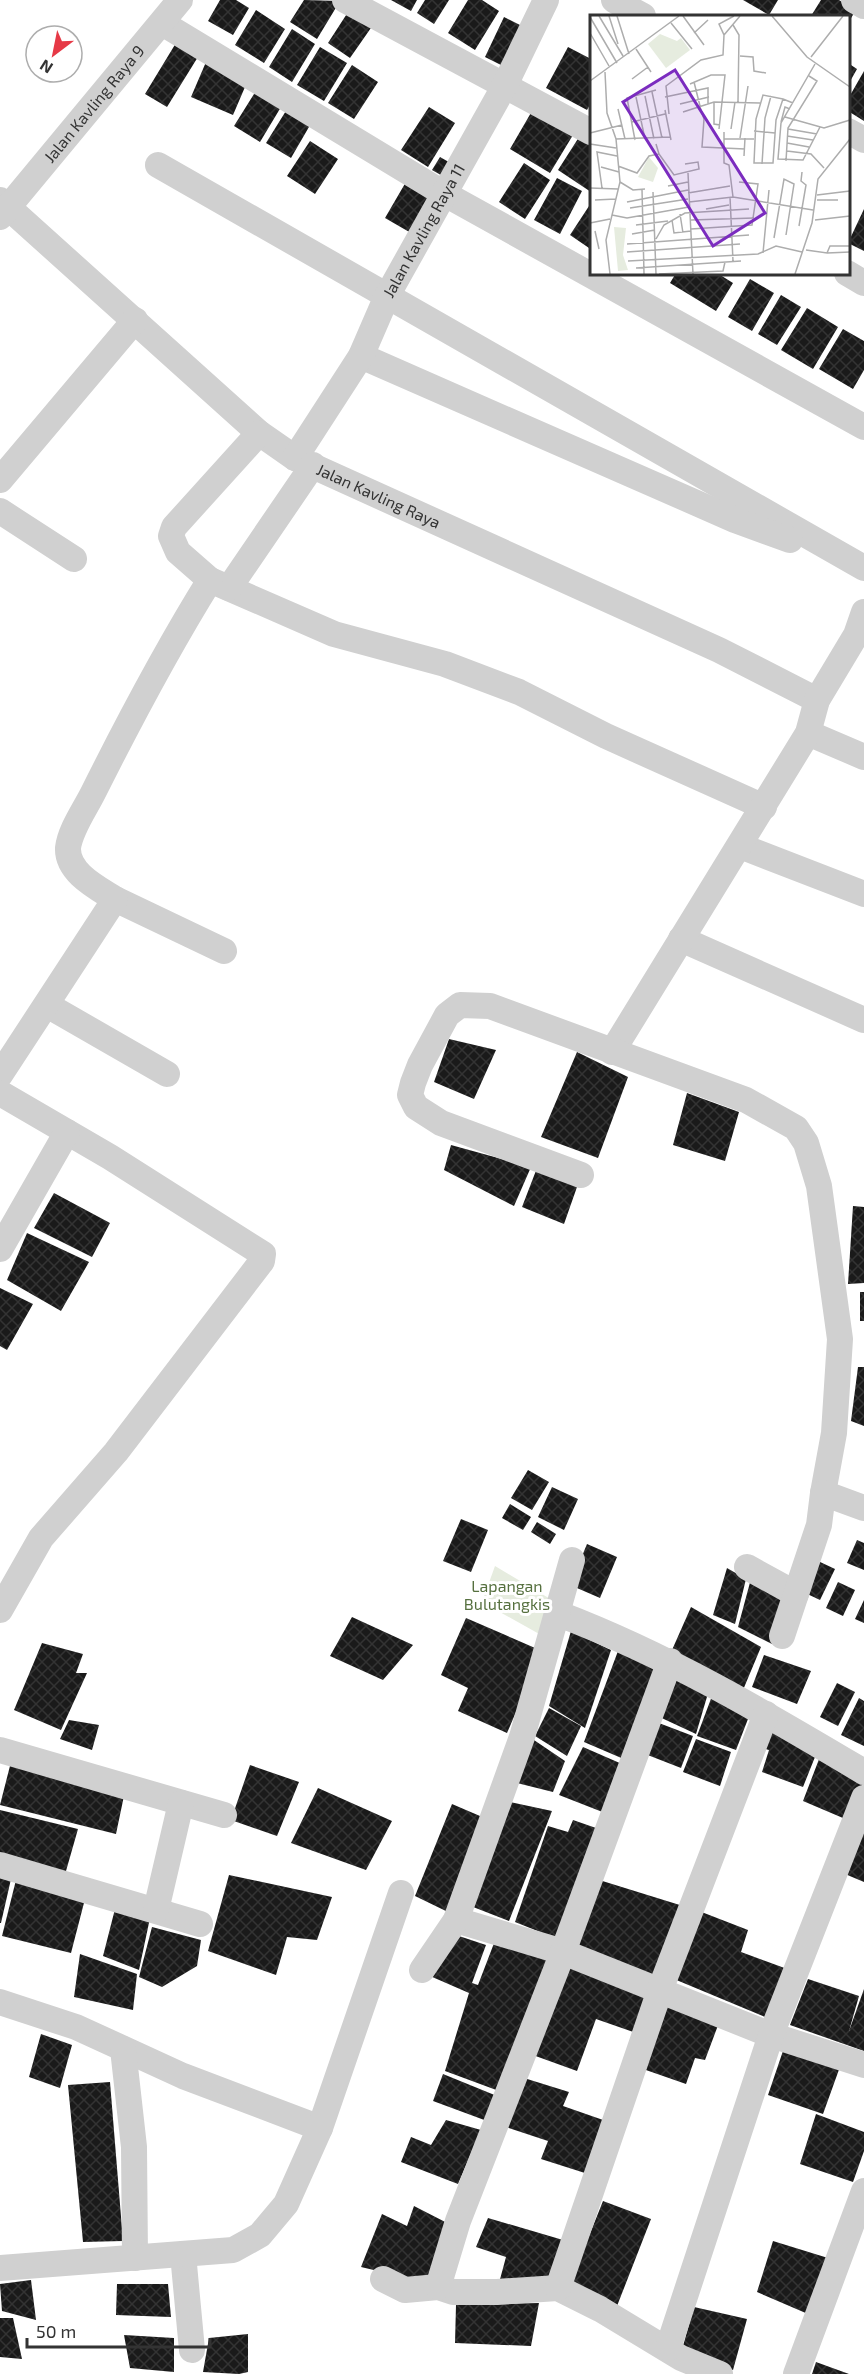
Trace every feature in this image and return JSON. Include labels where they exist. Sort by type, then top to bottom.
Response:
[{"type":"street","name":"Jalan Kavling Raya 9","points":[[3,208],[180,0]]},
{"type":"street","points":[[345,0],[590,131]]},
{"type":"street","name":"Jalan Kavling Raya 11","points":[[116,900],[79,873],[71,861],[68,847],[101,778],[180,628],[220,584],[304,461],[361,356],[387,296],[505,85],[546,0]]},
{"type":"street","points":[[614,0],[641,15]]},
{"type":"street","points":[[854,0],[864,6]]},
{"type":"street","points":[[162,23],[443,193],[864,427]]},
{"type":"street","points":[[849,132],[864,140]]},
{"type":"street","points":[[158,165],[387,296],[740,510]]},
{"type":"street","name":"Jalan Kavling Raya","points":[[3,208],[135,320],[259,433],[304,461],[719,650],[817,700]]},
{"type":"street","points":[[849,274],[864,282]]},
{"type":"street","points":[[0,480],[135,320]]},
{"type":"street","points":[[361,356],[740,510],[833,551],[864,568]]},
{"type":"street","points":[[259,433],[182,517],[171,536],[178,552],[220,584],[334,634],[444,664],[519,692],[606,736],[764,807]]},
{"type":"street","points":[[0,511],[74,559]]},
{"type":"street","points":[[612,1052],[808,733],[817,700],[861,628]]},
{"type":"street","points":[[808,733],[864,757]]},
{"type":"street","points":[[740,846],[864,894]]},
{"type":"street","points":[[0,1075],[116,900],[224,951]]},
{"type":"street","points":[[681,939],[864,1020]]},
{"type":"street","points":[[47,1005],[167,1074]]},
{"type":"street","points":[[580,1175],[427,1116],[416,1107],[410,1095],[420,1065],[447,1015],[460,1005],[490,1006],[552,1026],[612,1052],[746,1100],[796,1128],[806,1143],[819,1186],[840,1339],[834,1433],[819,1525],[782,1636]]},
{"type":"street","points":[[0,1093],[263,1254],[262,1261],[116,1452],[40,1538],[0,1610]]},
{"type":"street","points":[[0,1249],[67,1132]]},
{"type":"street","points":[[823,1492],[864,1508]]},
{"type":"street","points":[[422,1970],[456,1920],[522,1737],[559,1614],[572,1560]]},
{"type":"street","points":[[747,1567],[796,1594]]},
{"type":"street","points":[[559,1614],[615,1635],[670,1661],[864,1772]]},
{"type":"street","points":[[438,2287],[458,2221],[563,1952],[670,1661]]},
{"type":"street","points":[[558,2288],[660,1990],[766,1714]]},
{"type":"street","points":[[0,1750],[224,1815]]},
{"type":"street","points":[[668,2348],[771,2035],[864,1798]]},
{"type":"street","points":[[156,1910],[181,1803]]},
{"type":"street","points":[[0,1865],[200,1924]]},
{"type":"street","points":[[0,2268],[233,2250],[260,2235],[286,2204],[320,2128],[400,1893]]},
{"type":"street","points":[[456,1920],[563,1952],[771,2035],[864,2065]]},
{"type":"street","points":[[0,2002],[76,2027],[183,2076],[320,2128]]},
{"type":"street","points":[[123,2049],[134,2147],[135,2258]]},
{"type":"street","points":[[796,2374],[864,2191]]},
{"type":"street","points":[[183,2254],[192,2350]]},
{"type":"street","points":[[383,2279],[405,2290],[438,2287],[453,2292],[558,2288],[668,2348],[681,2358],[720,2374]]},
{"type":"green space","name":"Lapangan Bulutangkis","points":[[495,1566],[557,1603],[541,1635],[482,1602]]},
{"type":"building","points":[[220,0],[236,0],[249,8],[233,35],[208,21]]},
{"type":"building","points":[[304,0],[340,1],[317,39],[290,22]]},
{"type":"building","points":[[391,0],[417,0],[411,11]]},
{"type":"building","points":[[425,0],[449,0],[434,24],[417,13]]},
{"type":"building","points":[[468,0],[482,0],[499,11],[475,50],[448,33]]},
{"type":"building","points":[[743,0],[778,0],[769,15]]},
{"type":"building","points":[[821,0],[839,0],[856,10],[849,21],[849,15],[812,15]]},
{"type":"building","points":[[350,9],[373,25],[350,58],[328,43]]},
{"type":"building","points":[[256,10],[285,29],[264,63],[235,45]]},
{"type":"building","points":[[504,17],[524,27],[505,67],[485,57]]},
{"type":"building","points":[[292,29],[315,44],[292,82],[269,67]]},
{"type":"building","points":[[179,38],[201,52],[167,107],[145,94]]},
{"type":"building","points":[[320,47],[347,63],[324,101],[297,85]]},
{"type":"building","points":[[568,47],[590,58],[590,105],[587,110],[546,88]]},
{"type":"building","points":[[206,62],[248,80],[233,115],[191,97]]},
{"type":"building","points":[[849,64],[857,69],[849,83]]},
{"type":"building","points":[[352,65],[378,82],[354,119],[328,103]]},
{"type":"building","points":[[864,71],[864,121],[849,112],[849,97]]},
{"type":"building","points":[[259,86],[284,102],[260,142],[234,126]]},
{"type":"building","points":[[289,106],[313,120],[291,158],[266,143]]},
{"type":"building","points":[[429,107],[455,123],[428,167],[401,150]]},
{"type":"building","points":[[532,111],[573,135],[550,173],[510,149]]},
{"type":"building","points":[[581,134],[590,140],[590,191],[558,170]]},
{"type":"building","points":[[310,141],[338,159],[315,194],[287,176]]},
{"type":"building","points":[[440,157],[454,165],[446,178],[432,170]]},
{"type":"building","points":[[524,163],[550,180],[525,219],[499,202]]},
{"type":"building","points":[[410,175],[436,190],[411,233],[385,218]]},
{"type":"building","points":[[557,178],[582,191],[560,234],[534,220]]},
{"type":"building","points":[[590,205],[590,246],[570,235]]},
{"type":"building","points":[[864,209],[864,251],[849,244]]},
{"type":"building","points":[[675,274],[719,274],[733,283],[716,311],[670,283]]},
{"type":"building","points":[[750,279],[774,293],[752,331],[728,317]]},
{"type":"building","points":[[781,295],[801,307],[777,345],[758,334]]},
{"type":"building","points":[[807,308],[838,327],[813,369],[781,350]]},
{"type":"building","points":[[843,329],[864,341],[864,370],[853,389],[819,369]]},
{"type":"building","points":[[449,1039],[496,1050],[474,1099],[434,1082]]},
{"type":"building","points":[[577,1052],[628,1077],[598,1158],[541,1137]]},
{"type":"building","points":[[687,1093],[739,1112],[725,1161],[673,1145]]},
{"type":"building","points":[[451,1145],[531,1167],[514,1206],[444,1170]]},
{"type":"building","points":[[537,1168],[577,1187],[564,1224],[522,1207]]},
{"type":"building","points":[[54,1193],[110,1223],[92,1257],[34,1228]]},
{"type":"building","points":[[853,1206],[864,1207],[864,1283],[848,1284]]},
{"type":"building","points":[[27,1233],[89,1262],[61,1311],[7,1280]]},
{"type":"building","points":[[0,1288],[33,1304],[7,1350],[0,1346]]},
{"type":"building","points":[[860,1292],[864,1292],[864,1321],[860,1321]]},
{"type":"building","points":[[858,1367],[864,1367],[864,1426],[851,1421]]},
{"type":"building","points":[[528,1470],[549,1482],[532,1510],[511,1498]]},
{"type":"building","points":[[552,1487],[578,1499],[564,1530],[538,1517]]},
{"type":"building","points":[[510,1504],[531,1517],[523,1530],[502,1518]]},
{"type":"building","points":[[461,1519],[488,1530],[471,1572],[443,1561]]},
{"type":"building","points":[[537,1522],[556,1534],[550,1544],[531,1532]]},
{"type":"building","points":[[857,1540],[864,1543],[864,1570],[847,1563]]},
{"type":"building","points":[[587,1544],[617,1557],[600,1598],[570,1585]]},
{"type":"building","points":[[818,1561],[835,1569],[820,1600],[803,1592]]},
{"type":"building","points":[[727,1568],[746,1579],[735,1624],[713,1615]]},
{"type":"building","points":[[752,1575],[790,1596],[772,1644],[738,1627]]},
{"type":"building","points":[[838,1582],[855,1590],[843,1616],[826,1608]]},
{"type":"building","points":[[864,1600],[864,1623],[855,1619]]},
{"type":"building","points":[[691,1607],[761,1647],[743,1690],[672,1650]]},
{"type":"building","points":[[352,1617],[413,1645],[383,1680],[330,1656]]},
{"type":"building","points":[[466,1618],[542,1651],[507,1733],[458,1711],[468,1688],[441,1675]]},
{"type":"building","points":[[571,1631],[611,1650],[585,1728],[549,1706]]},
{"type":"building","points":[[42,1643],[83,1654],[76,1673],[87,1673],[61,1730],[14,1710]]},
{"type":"building","points":[[621,1643],[660,1664],[626,1760],[584,1742]]},
{"type":"building","points":[[764,1655],[811,1671],[797,1704],[752,1687]]},
{"type":"building","points":[[672,1668],[709,1690],[696,1734],[653,1714]]},
{"type":"building","points":[[837,1683],[855,1692],[838,1726],[820,1717]]},
{"type":"building","points":[[712,1696],[748,1719],[736,1750],[697,1736]]},
{"type":"building","points":[[859,1698],[864,1701],[864,1746],[841,1735]]},
{"type":"building","points":[[549,1708],[581,1726],[567,1756],[535,1736]]},
{"type":"building","points":[[69,1720],[99,1725],[92,1750],[60,1739]]},
{"type":"building","points":[[651,1720],[693,1736],[681,1768],[640,1752]]},
{"type":"building","points":[[769,1724],[817,1752],[803,1787],[762,1772],[769,1750],[759,1747]]},
{"type":"building","points":[[531,1738],[565,1761],[553,1792],[517,1783]]},
{"type":"building","points":[[696,1739],[731,1752],[720,1786],[683,1772]]},
{"type":"building","points":[[583,1747],[622,1764],[605,1813],[559,1795]]},
{"type":"building","points":[[821,1754],[864,1780],[850,1821],[803,1801]]},
{"type":"building","points":[[12,1758],[125,1791],[116,1834],[0,1805]]},
{"type":"building","points":[[250,1765],[299,1782],[277,1836],[231,1820]]},
{"type":"building","points":[[318,1788],[392,1821],[366,1870],[291,1843]]},
{"type":"building","points":[[510,1802],[552,1811],[509,1921],[468,1905]]},
{"type":"building","points":[[452,1804],[487,1819],[450,1913],[415,1896]]},
{"type":"building","points":[[0,1810],[78,1829],[64,1878],[0,1859]]},
{"type":"building","points":[[864,1819],[864,1882],[845,1874]]},
{"type":"building","points":[[573,1820],[596,1828],[560,1940],[515,1922],[548,1826],[568,1832]]},
{"type":"building","points":[[0,1875],[11,1879],[1,1923],[0,1923]]},
{"type":"building","points":[[229,1875],[332,1897],[317,1940],[287,1937],[276,1975],[208,1951]]},
{"type":"building","points":[[17,1876],[85,1899],[71,1953],[2,1936]]},
{"type":"building","points":[[596,1879],[683,1906],[657,1977],[574,1948]]},
{"type":"building","points":[[115,1909],[150,1918],[139,1970],[103,1956]]},
{"type":"building","points":[[699,1911],[748,1930],[741,1952],[790,1970],[770,2019],[674,1979]]},
{"type":"building","points":[[152,1927],[201,1940],[197,1966],[162,1987],[139,1977]]},
{"type":"building","points":[[459,1936],[486,1945],[472,1983],[478,1985],[496,1938],[554,1954],[499,2091],[445,2071],[469,1993],[430,1976]]},
{"type":"building","points":[[80,1954],[137,1974],[133,2010],[74,1997]]},
{"type":"building","points":[[566,1963],[650,1996],[639,2034],[596,2019],[577,2071],[530,2054]]},
{"type":"building","points":[[808,1979],[859,1996],[849,2031],[864,1989],[864,2051],[790,2025]]},
{"type":"building","points":[[666,1996],[720,2020],[705,2060],[695,2058],[686,2084],[643,2069]]},
{"type":"building","points":[[41,2034],[72,2045],[60,2088],[29,2077]]},
{"type":"building","points":[[784,2048],[841,2064],[823,2114],[768,2095]]},
{"type":"building","points":[[443,2074],[497,2096],[487,2121],[433,2101]]},
{"type":"building","points":[[524,2078],[569,2092],[563,2106],[606,2121],[588,2174],[541,2159],[548,2141],[506,2127]]},
{"type":"building","points":[[110,2082],[123,2241],[83,2242],[68,2085]]},
{"type":"building","points":[[816,2114],[864,2132],[864,2151],[853,2182],[800,2164]]},
{"type":"building","points":[[446,2120],[481,2130],[458,2184],[401,2162],[411,2137],[431,2145]]},
{"type":"building","points":[[603,2201],[651,2219],[617,2306],[569,2286]]},
{"type":"building","points":[[414,2206],[453,2226],[433,2284],[361,2267],[382,2214],[407,2226]]},
{"type":"building","points":[[488,2218],[563,2240],[550,2282],[499,2283],[506,2257],[476,2247]]},
{"type":"building","points":[[773,2241],[828,2258],[808,2314],[757,2292]]},
{"type":"building","points":[[31,2280],[36,2320],[2,2311],[0,2284]]},
{"type":"building","points":[[117,2284],[168,2284],[171,2317],[116,2315]]},
{"type":"building","points":[[539,2303],[531,2346],[455,2343],[456,2305]]},
{"type":"building","points":[[694,2307],[747,2319],[733,2370],[681,2353]]},
{"type":"building","points":[[0,2318],[13,2318],[22,2359],[0,2357]]},
{"type":"building","points":[[248,2334],[248,2372],[239,2374],[203,2372],[209,2338]]},
{"type":"building","points":[[124,2335],[174,2338],[174,2372],[130,2368]]},
{"type":"building","points":[[816,2362],[849,2374],[812,2374]]}]
